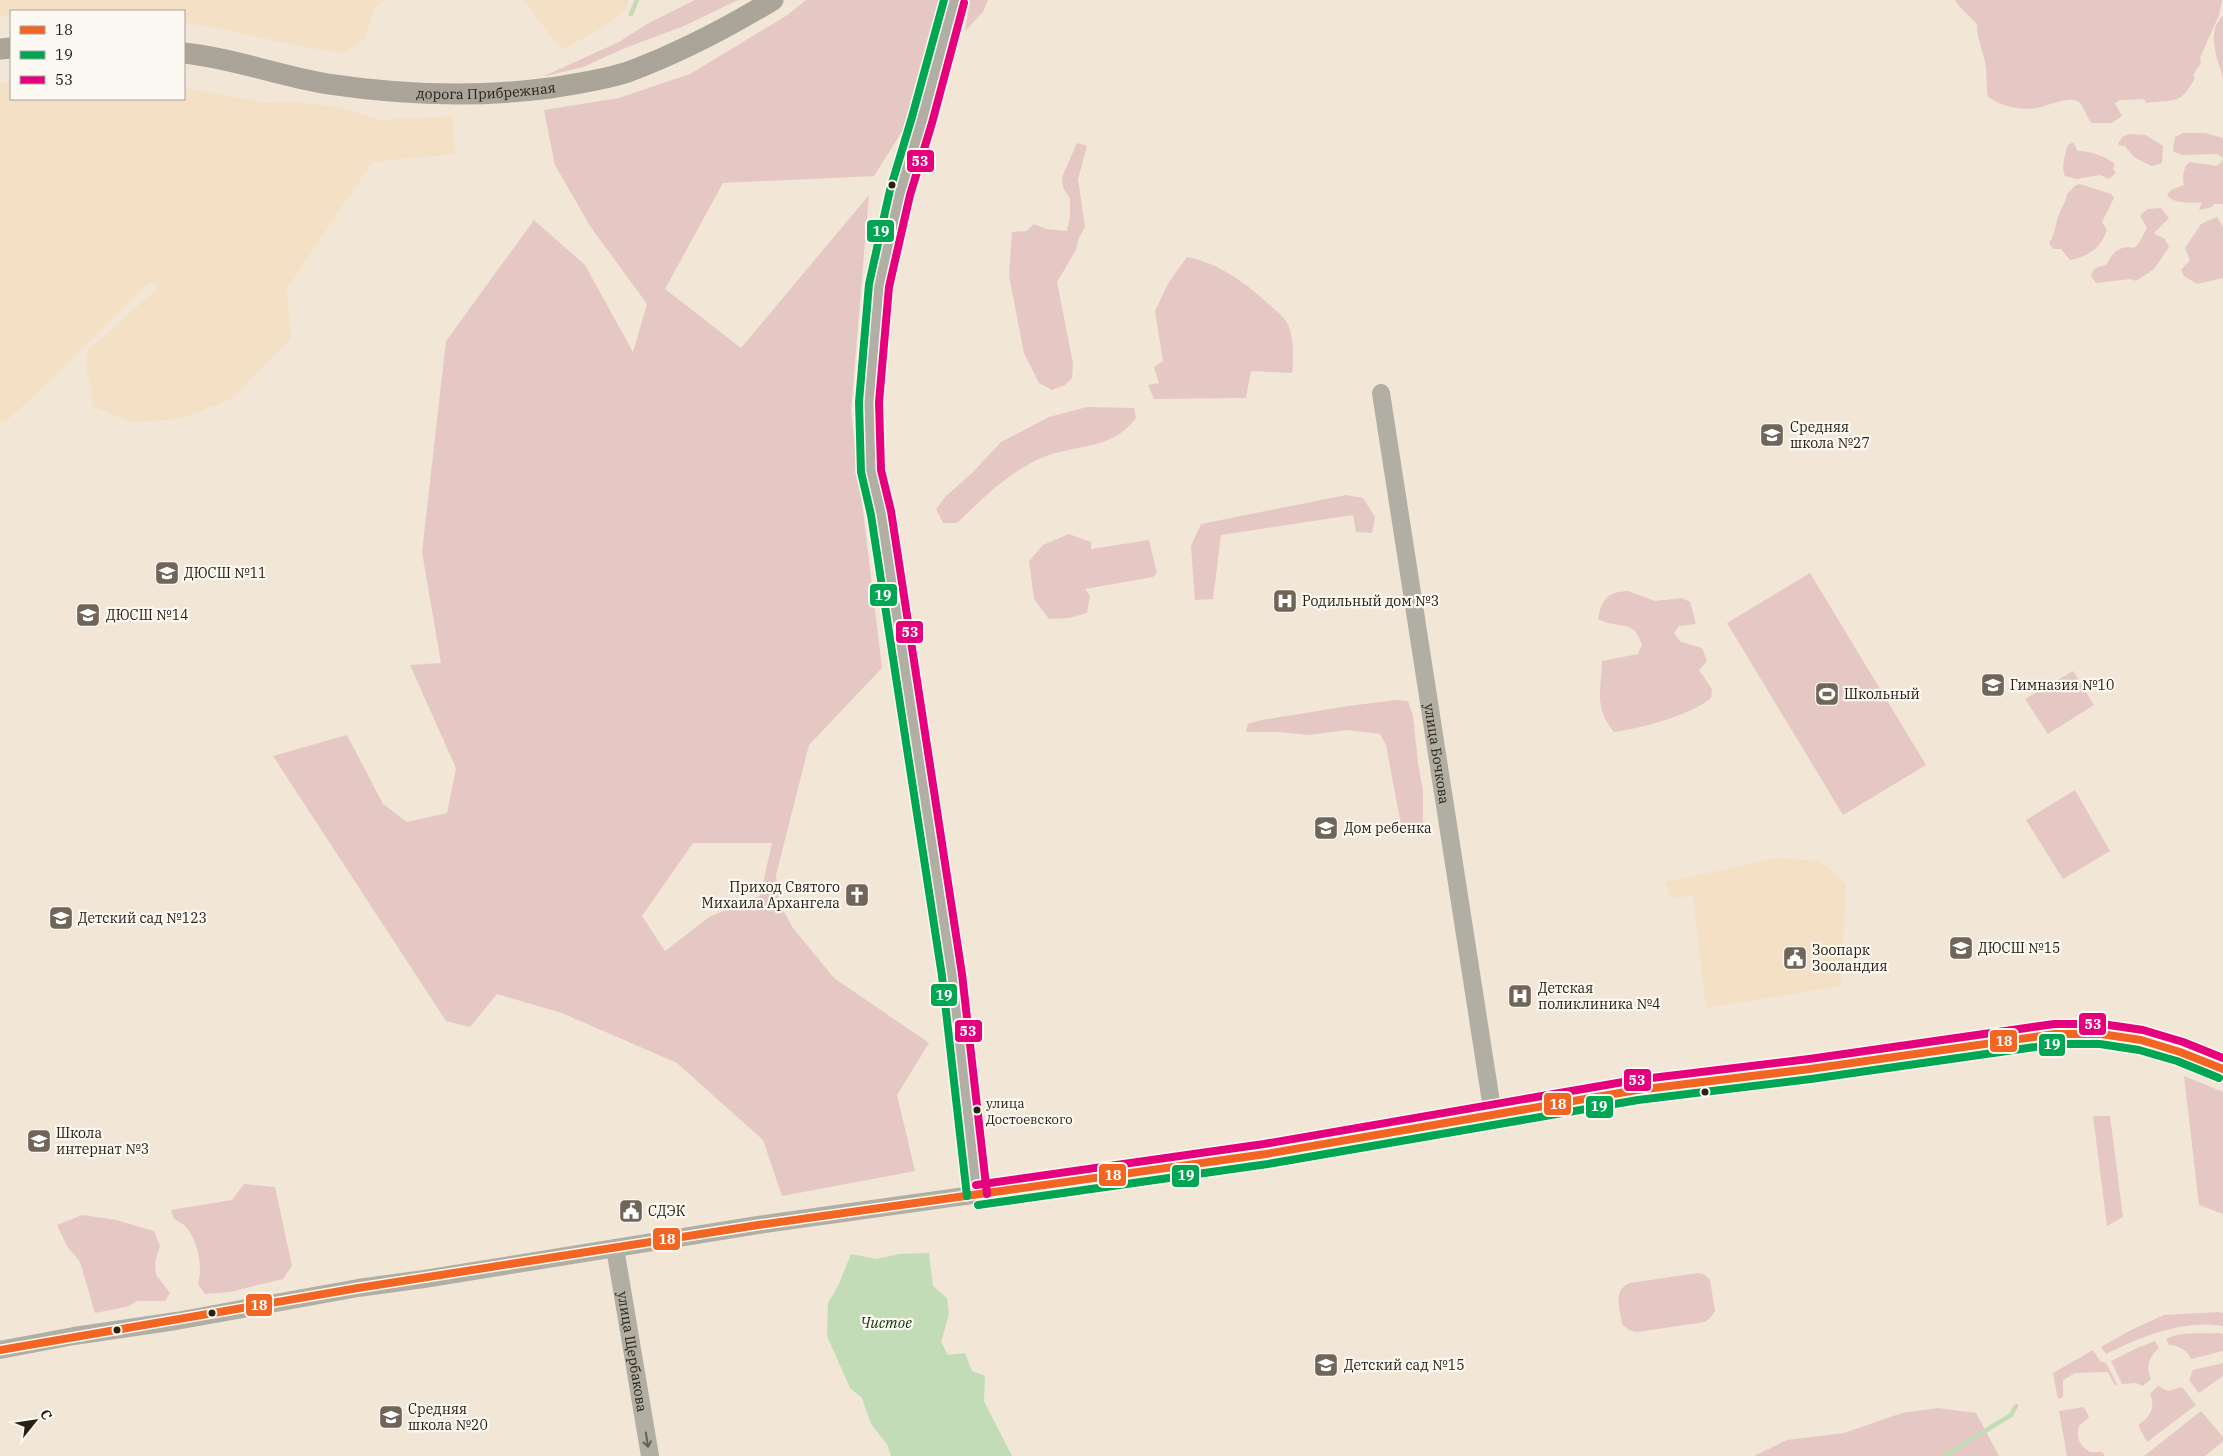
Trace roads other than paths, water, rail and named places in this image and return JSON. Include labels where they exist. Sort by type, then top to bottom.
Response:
[{"type":"main road","name":"дорога Прибрежная","points":[[185,53],[239,63],[326,83],[382,91],[456,96],[490,94],[574,85],[627,72],[674,53],[726,28],[773,0]]},
{"type":"street","points":[[954,0],[922,120],[900,192],[879,285],[869,412],[871,471],[881,513],[952,975],[977,1195]]},
{"type":"street","name":"улица Бочкова","points":[[1381,393],[1494,1115]]},
{"type":"street","points":[[0,1350],[80,1335],[176,1321],[323,1293],[424,1279],[758,1225],[1266,1154],[1637,1090],[1810,1069],[2055,1034],[2092,1032],[2130,1037],[2168,1046],[2223,1069]]},
{"type":"street","name":"улица Щербакова","points":[[615,1248],[650,1456]]},
{"type":"water","name":"Чистое","points":[[929,1253],[933,1286],[947,1298],[949,1314],[941,1342],[948,1355],[965,1353],[972,1371],[985,1376],[984,1401],[1012,1456],[891,1456],[887,1444],[871,1424],[862,1398],[850,1388],[827,1336],[828,1303],[839,1284],[851,1254],[876,1259],[899,1254]]},
{"type":"waterway","points":[[631,14],[637,0]]},
{"type":"waterway","points":[[1944,1456],[2011,1415],[2016,1406]]},
{"type":"place","name":"Средняя школа №27","points":[[1772,435]]},
{"type":"place","name":"ДЮСШ №11","points":[[167,573]]},
{"type":"place","name":"Родильный дом №3","points":[[1285,601]]},
{"type":"place","name":"ДЮСШ №14","points":[[88,615]]},
{"type":"place","name":"Гимназия №10","points":[[1993,685]]},
{"type":"place","name":"Школьный","points":[[1827,694]]},
{"type":"place","name":"Дом ребенка","points":[[1326,828]]},
{"type":"place","name":"Приход Святого Михаила Архангела","points":[[857,895]]},
{"type":"place","name":"Детский сад №123","points":[[61,918]]},
{"type":"place","name":"ДЮСШ №15","points":[[1961,948]]},
{"type":"place","name":"Зоопарк Зооландия","points":[[1795,958]]},
{"type":"place","name":"Детская поликлиника №4","points":[[1520,996]]},
{"type":"place","name":"улица Достоевского","points":[[977,1110]]},
{"type":"place","name":"Школа интернат №3","points":[[39,1141]]},
{"type":"place","name":"СДЭК","points":[[631,1211]]},
{"type":"place","name":"Детский сад №15","points":[[1326,1365]]},
{"type":"place","name":"Средняя школа №20","points":[[391,1417]]}]
